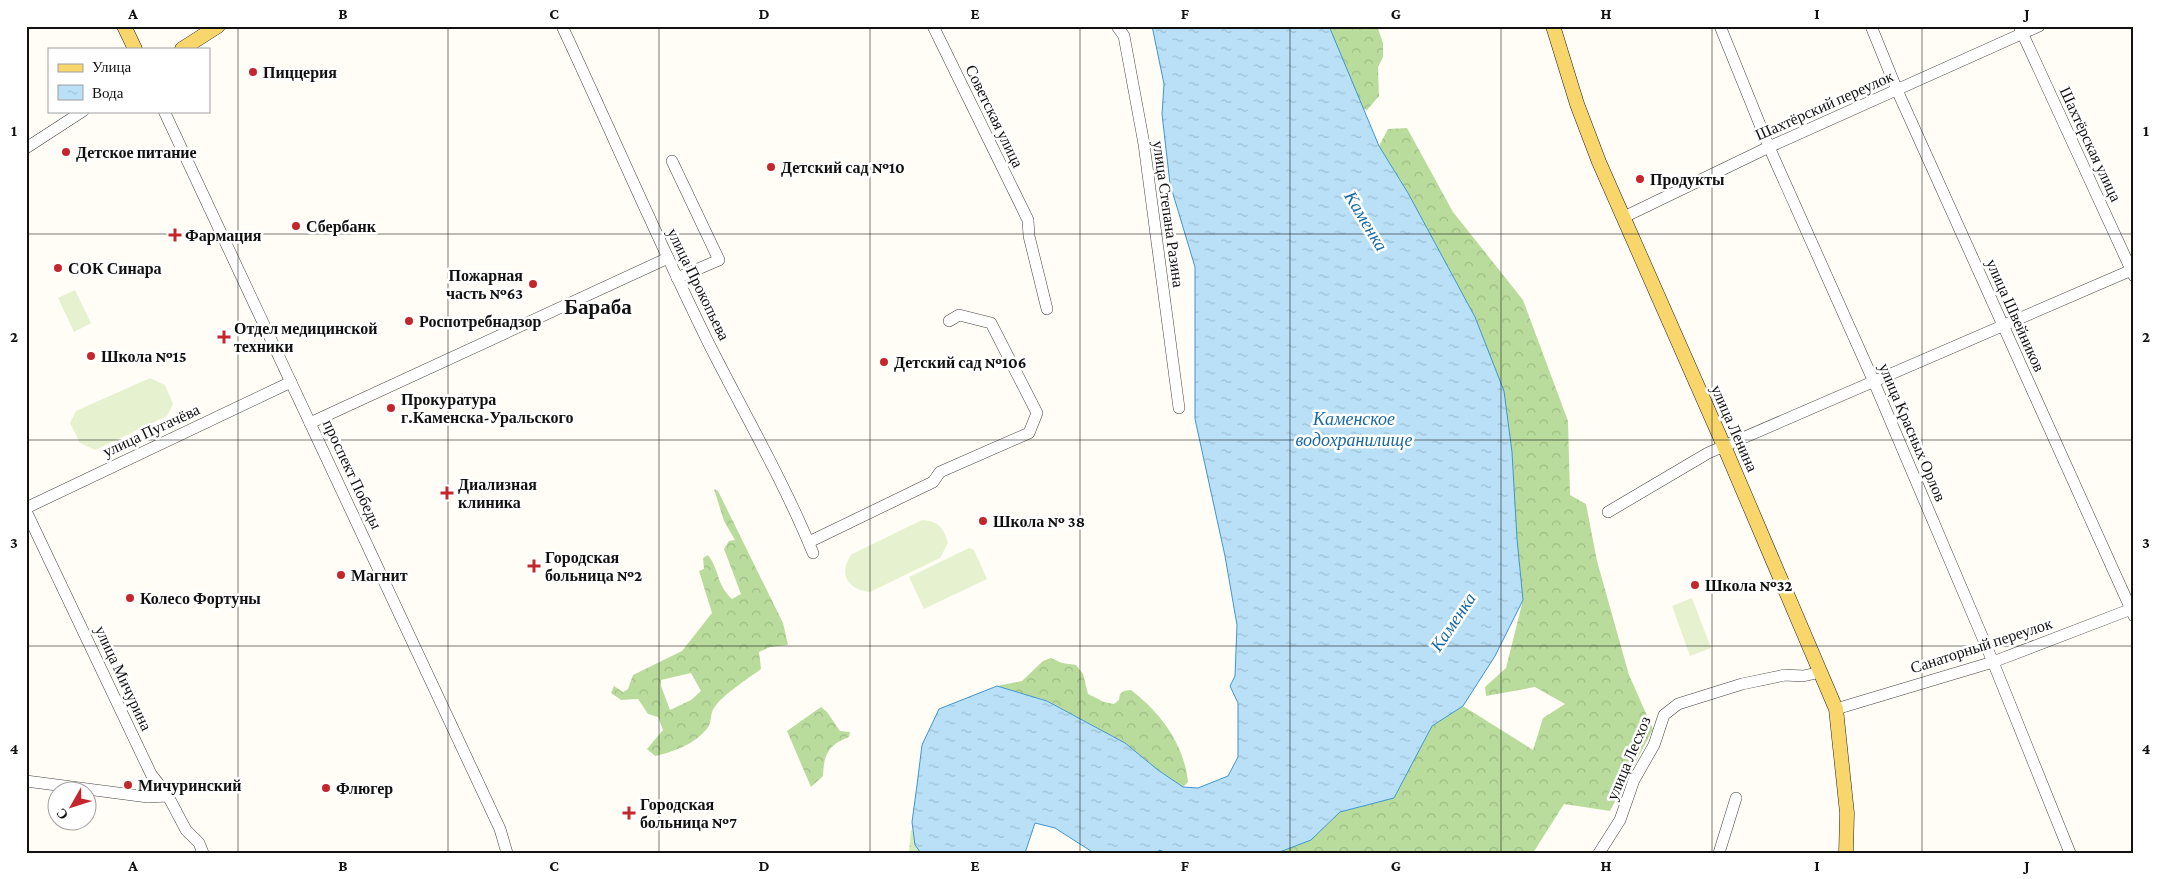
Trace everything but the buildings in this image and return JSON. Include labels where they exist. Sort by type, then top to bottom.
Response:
[{"type":"main road","points":[[124,26],[135,48]]},
{"type":"main road","points":[[184,48],[218,26]]},
{"type":"main road","name":"улица Ленина","points":[[1554,26],[1576,104],[1599,162],[1724,446],[1836,709],[1847,813],[1846,853]]},
{"type":"street","name":"улица Прокопьева","points":[[562,26],[668,258],[793,504],[811,548],[933,482],[940,472],[1029,433],[1037,412],[991,323],[959,315],[949,321]]},
{"type":"street","name":"Советская улица","points":[[933,26],[1028,220],[1029,236],[1047,309]]},
{"type":"street","name":"улица Степана Разина","points":[[1117,26],[1124,36],[1144,144],[1179,408]]},
{"type":"street","name":"улица Красных Орлов","points":[[1720,26],[1769,147],[1874,382],[1993,662],[2070,853]]},
{"type":"street","name":"улица Швейников","points":[[1871,26],[1897,90],[2002,326],[2133,611]]},
{"type":"street","name":"Шахтёрский переулок","points":[[1624,217],[1769,147],[1897,90],[2020,30],[2040,26]]},
{"type":"street","name":"Шахтёрская улица","points":[[2020,30],[2133,272]]},
{"type":"street","points":[[26,148],[81,112]]},
{"type":"street","name":"проспект Победы","points":[[164,112],[496,820],[507,853]]},
{"type":"street","points":[[672,161],[719,260],[678,278]]},
{"type":"street","points":[[310,423],[668,258]]},
{"type":"street","points":[[1608,512],[1708,453],[2002,326],[2133,272]]},
{"type":"street","name":"улица Пугачёва","points":[[26,509],[291,382]]},
{"type":"street","name":"улица Мичурина","points":[[26,509],[151,774],[168,796],[186,830],[199,843],[203,853]]},
{"type":"street","name":"Санаторный переулок","points":[[1836,709],[1993,662],[2133,611]]},
{"type":"street","name":"улица Лесхоз","points":[[1599,853],[1620,820],[1634,780],[1654,745],[1664,715],[1678,704],[1742,684],[1785,675],[1803,676],[1821,672]]},
{"type":"street","points":[[26,781],[148,797],[168,796]]},
{"type":"street","points":[[1719,853],[1736,798]]},
{"type":"green space","points":[[1329,26],[1377,26],[1383,43],[1383,57],[1378,67],[1379,96],[1367,110],[1359,107]]},
{"type":"green space","points":[[1407,128],[1453,212],[1523,300],[1568,421],[1570,495],[1586,504],[1597,561],[1629,675],[1653,729],[1610,811],[1564,804],[1533,853],[1277,853],[1311,840],[1340,812],[1394,798],[1432,726],[1463,706],[1533,750],[1543,718],[1565,704],[1535,687],[1486,696],[1485,687],[1506,668],[1523,600],[1517,539],[1475,317],[1408,193],[1379,146],[1388,129]]},
{"type":"green space","points":[[75,290],[91,323],[74,332],[58,298]]},
{"type":"green space","points":[[150,378],[165,385],[173,404],[167,416],[95,450],[80,443],[70,423],[76,411]]},
{"type":"green space","points":[[714,489],[718,491],[783,623],[788,645],[770,647],[759,652],[761,669],[729,692],[718,703],[713,710],[709,725],[698,738],[670,752],[655,756],[647,749],[663,730],[658,717],[648,714],[638,699],[621,700],[611,693],[614,686],[623,692],[628,689],[633,675],[682,651],[712,613],[699,571],[704,569],[703,558],[708,555],[723,588],[732,599],[741,594],[724,549],[729,541],[735,540],[724,521]],"holes":[[[691,673],[701,691],[691,700],[670,710],[661,686],[661,680]]]},
{"type":"green space","points":[[922,520],[936,524],[944,533],[948,543],[940,558],[870,592],[862,591],[851,584],[845,574],[845,568],[852,554]]},
{"type":"green space","points":[[969,548],[974,550],[987,579],[924,609],[909,577]]},
{"type":"green space","points":[[1692,598],[1711,648],[1690,656],[1672,606]]},
{"type":"green space","points":[[1051,658],[1062,663],[1076,665],[1083,674],[1088,694],[1104,702],[1114,704],[1119,700],[1120,694],[1131,690],[1142,699],[1161,719],[1176,742],[1186,768],[1188,782],[1183,787],[1158,770],[1125,743],[1048,701],[997,686],[1022,681],[1043,661]]},
{"type":"green space","points":[[821,707],[827,712],[840,731],[850,732],[849,737],[836,743],[828,751],[823,776],[811,787],[787,731]]},
{"type":"green space","points":[[911,830],[917,833],[926,853],[909,853]]},
{"type":"water","name":"Каменское водохранилище","points":[[1152,26],[1329,26],[1379,146],[1408,193],[1475,317],[1504,391],[1512,452],[1523,600],[1495,656],[1463,706],[1432,726],[1394,798],[1340,812],[1311,840],[1277,853],[1168,853],[1159,850],[1159,853],[1094,853],[1055,828],[1035,823],[1025,853],[921,853],[915,845],[912,822],[922,745],[939,709],[997,686],[1047,701],[1125,743],[1158,770],[1183,787],[1198,788],[1228,776],[1238,757],[1238,703],[1230,686],[1235,676],[1237,625],[1225,556],[1195,419],[1195,267],[1170,184],[1162,114],[1164,84]]},
{"type":"place","name":"Пиццерия","points":[[253,72]]},
{"type":"place","name":"Детское питание","points":[[66,152]]},
{"type":"place","name":"Детский сад №10","points":[[771,167]]},
{"type":"place","name":"Продукты","points":[[1640,179]]},
{"type":"place","name":"Сбербанк","points":[[296,226]]},
{"type":"place","name":"Фармация","points":[[175,235]]},
{"type":"place","name":"СОК Синара","points":[[58,268]]},
{"type":"place","name":"Пожарная часть №63","points":[[533,284]]},
{"type":"place","name":"Роспотребнадзор","points":[[409,321]]},
{"type":"place","name":"Отдел медицинской техники","points":[[224,337]]},
{"type":"place","name":"Школа №15","points":[[91,356]]},
{"type":"place","name":"Детский сад №106","points":[[884,362]]},
{"type":"place","name":"Прокуратура г.Каменска-Уральского","points":[[391,408]]},
{"type":"place","name":"Диализная клиника","points":[[447,493]]},
{"type":"place","name":"Школа № 38","points":[[983,521]]},
{"type":"place","name":"Городская больница №2","points":[[534,566]]},
{"type":"place","name":"Магнит","points":[[341,575]]},
{"type":"place","name":"Школа №32","points":[[1695,585]]},
{"type":"place","name":"Колесо Фортуны","points":[[130,598]]},
{"type":"place","name":"Мичуринский","points":[[128,785]]},
{"type":"place","name":"Флюгер","points":[[326,788]]},
{"type":"place","name":"Городская больница №7","points":[[629,813]]},
{"type":"district","name":"Бараба","points":[[598,307]]},
{"type":"water label","name":"Каменка","points":[[1366,221]]},
{"type":"water label","name":"Каменка","points":[[1453,622]]}]
